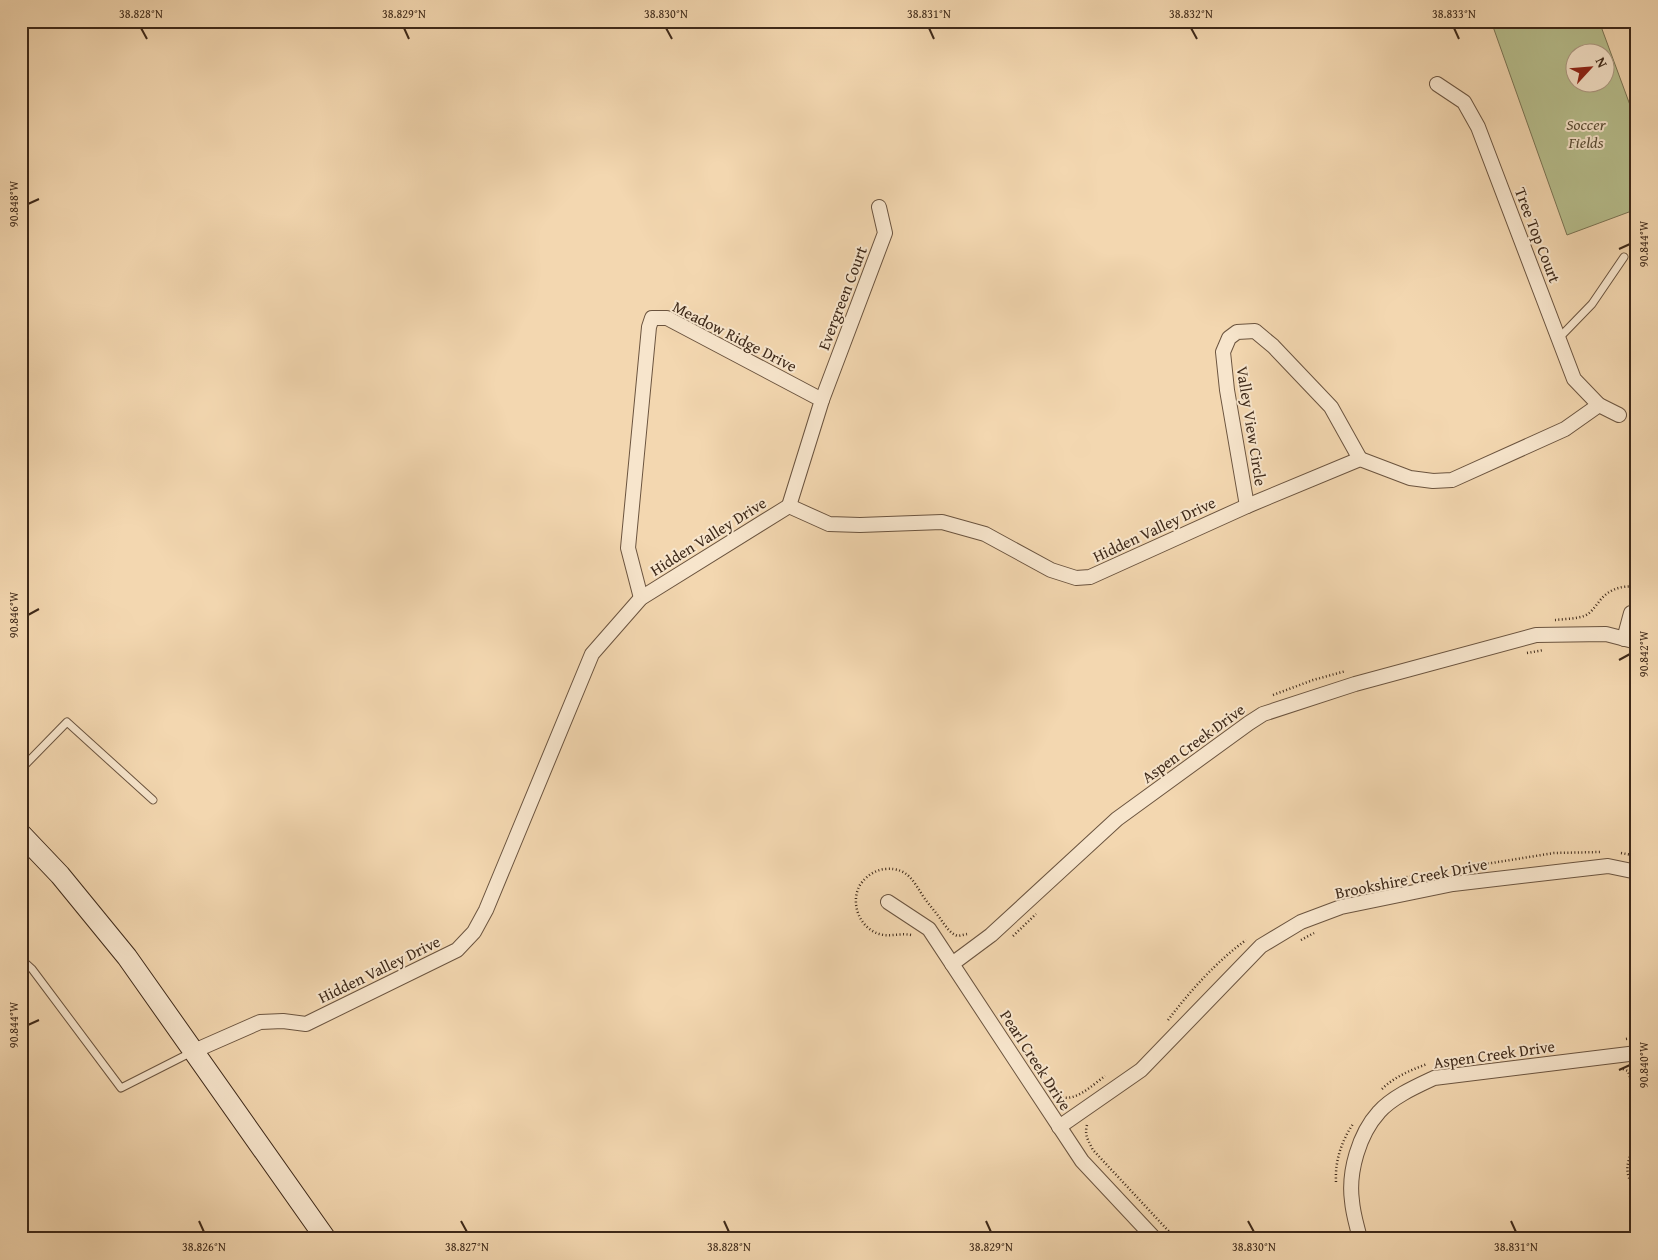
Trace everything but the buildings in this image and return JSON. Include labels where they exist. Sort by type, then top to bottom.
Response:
[{"type":"main road","points":[[21,834],[60,875],[127,957],[326,1239]]},
{"type":"street","name":"Tree Top Court","points":[[1437,84],[1464,102],[1478,127],[1574,379],[1599,406]]},
{"type":"street","name":"Evergreen Court","points":[[822,400],[885,233],[879,207]]},
{"type":"street","name":"Meadow Ridge Drive","points":[[641,598],[628,548],[649,327],[652,318],[667,318],[822,400]]},
{"type":"street","name":"Valley View Circle","points":[[1247,506],[1227,390],[1223,352],[1228,338],[1237,332],[1255,332],[1273,346],[1330,407],[1360,459]]},
{"type":"street","points":[[789,506],[822,400]]},
{"type":"street","points":[[1360,459],[1410,478],[1433,481],[1452,480],[1565,429],[1599,406],[1618,415]]},
{"type":"street","name":"Hidden Valley Drive","points":[[194,1051],[260,1022],[283,1021],[306,1024],[457,950],[474,932],[486,910],[592,654],[641,598],[789,506],[828,524],[860,525],[942,522],[985,534],[1051,570],[1076,578],[1090,577],[1247,506],[1360,459]]},
{"type":"street","name":"Aspen Creek Drive","points":[[952,964],[991,935],[1117,819],[1263,714],[1355,684],[1536,635],[1606,634],[1630,641],[1631,613]]},
{"type":"street","name":"Brookshire Creek Drive","points":[[1059,1127],[1141,1070],[1261,946],[1301,922],[1340,907],[1453,884],[1608,866],[1637,872]]},
{"type":"street","name":"Pearl Creek Drive","points":[[888,902],[928,929],[1082,1161],[1155,1239]]},
{"type":"street","name":"Aspen Creek Drive","points":[[1360,1239],[1352,1200],[1352,1169],[1362,1138],[1379,1111],[1407,1091],[1434,1078],[1637,1053]]},
{"type":"lane","points":[[1558,338],[1592,304],[1624,257]]},
{"type":"lane","points":[[21,770],[66,722],[153,800]]},
{"type":"lane","points":[[21,959],[32,969],[121,1088],[194,1051]]},
{"type":"path","points":[[1548,620],[1584,616],[1592,612],[1602,598],[1614,589],[1622,586],[1637,587]]},
{"type":"path","points":[[1525,653],[1550,649]]},
{"type":"path","points":[[1267,698],[1313,680],[1350,670]]},
{"type":"path","points":[[1188,749],[1218,726]]},
{"type":"path","points":[[914,936],[877,933],[863,923],[858,916],[856,899],[857,891],[867,877],[882,869],[899,870],[913,879],[950,932],[956,936],[966,935],[972,931]]},
{"type":"path","points":[[1011,937],[1039,912]]},
{"type":"path","points":[[1293,943],[1319,931]]},
{"type":"path","points":[[955,941],[956,936]]},
{"type":"path","points":[[1618,1040],[1637,1037]]},
{"type":"path","points":[[1380,1092],[1393,1080],[1427,1064],[1486,1056]]},
{"type":"path","points":[[1621,1068],[1628,1072],[1630,1076],[1637,1114]]},
{"type":"path","points":[[1337,1188],[1336,1175],[1339,1153],[1342,1143],[1355,1120]]},
{"type":"path","points":[[1089,1122],[1086,1126],[1086,1134],[1094,1150],[1176,1239]]},
{"type":"path","points":[[1079,1133],[1086,1134]]},
{"type":"path","points":[[1637,1141],[1628,1158],[1627,1166],[1630,1182],[1637,1190]]},
{"type":"path","points":[[1460,1239],[1473,1236],[1488,1239]]},
{"type":"green space","name":"Soccer Fields","points":[[1491,21],[1599,21],[1607,42],[1566,42],[1566,92],[1616,92],[1616,67],[1637,124],[1637,209],[1567,235]]}]
